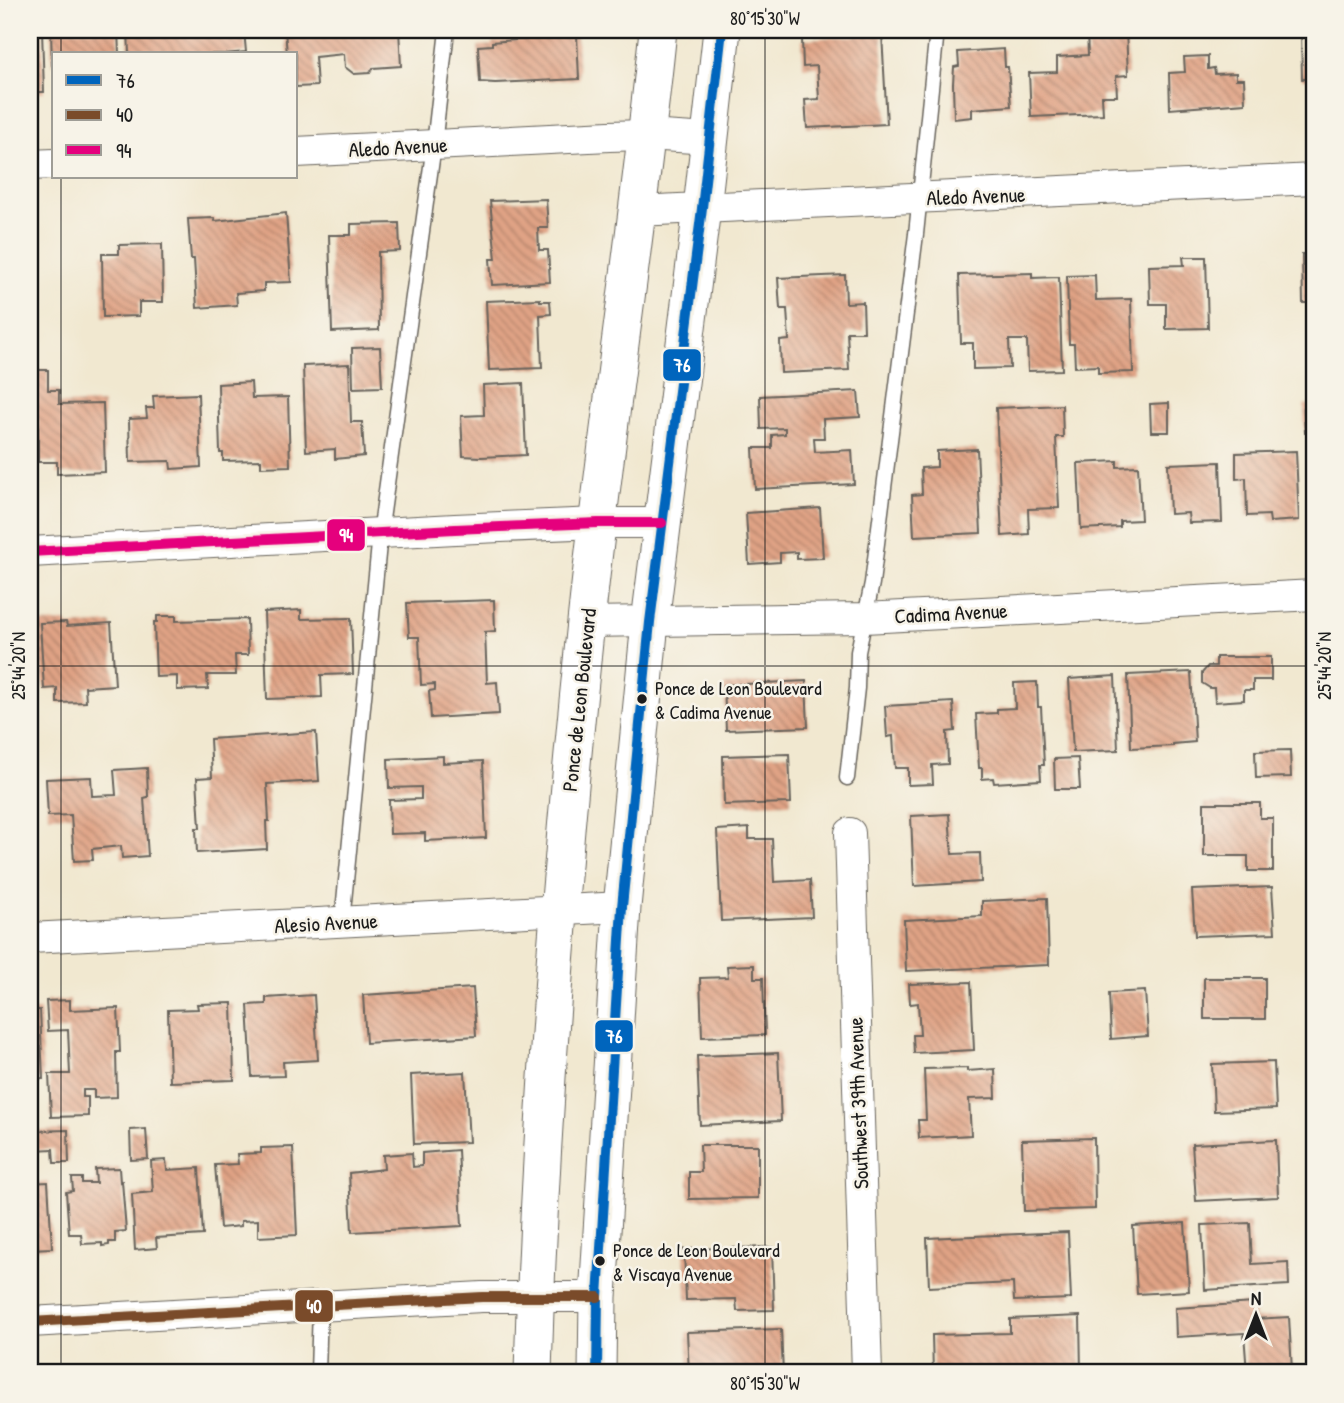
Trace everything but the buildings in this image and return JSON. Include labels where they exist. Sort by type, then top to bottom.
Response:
[{"type":"street","name":"Ponce de Leon Boulevard","points":[[533,1373],[535,1296],[559,909],[586,622],[659,30]]},
{"type":"street","points":[[597,1373],[598,1297],[622,907],[650,622],[722,30]]},
{"type":"street","name":"Aledo Avenue","points":[[298,152],[646,135],[710,139]]},
{"type":"street","points":[[30,165],[52,164]]},
{"type":"street","name":"Aledo Avenue","points":[[637,211],[1314,179]]},
{"type":"street","points":[[30,552],[598,523],[662,523]]},
{"type":"street","name":"Cadima Avenue","points":[[586,622],[864,618],[1314,596]]},
{"type":"street","name":"Southwest 39th Avenue","points":[[850,833],[867,1373]]},
{"type":"street","name":"Alesio Avenue","points":[[30,938],[622,907]]},
{"type":"street","points":[[30,1322],[535,1296],[598,1297]]},
{"type":"lane","points":[[342,922],[380,534],[434,145],[447,30]]},
{"type":"lane","points":[[847,778],[857,688],[858,652],[872,583],[920,198],[937,30]]},
{"type":"lane","points":[[318,1373],[320,1306]]},
{"type":"transit line","name":"76","points":[[597,1373],[598,1297],[622,907],[650,622],[722,30]]},
{"type":"transit line","name":"94","points":[[30,552],[455,529],[662,523]]},
{"type":"transit line","name":"40","points":[[30,1322],[482,1297],[598,1297]]},
{"type":"place","name":"Ponce de Leon Boulevard & Cadima Avenue","points":[[642,699]]},
{"type":"place","name":"Ponce de Leon Boulevard & Viscaya Avenue","points":[[600,1261]]}]
